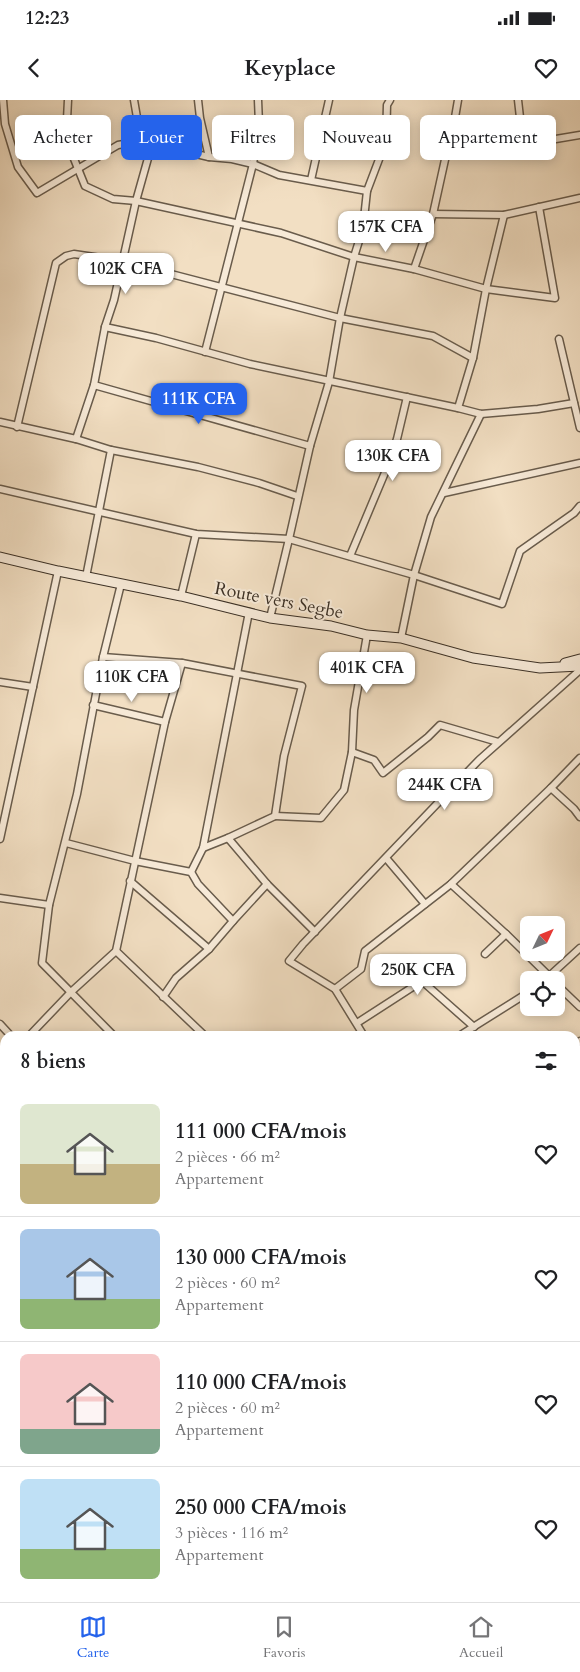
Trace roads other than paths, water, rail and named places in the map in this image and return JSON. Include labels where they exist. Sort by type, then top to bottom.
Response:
[{"type":"main road","name":"Route vers Segbe","points":[[0,557],[181,596],[270,618],[331,626],[367,635],[401,638],[473,658],[522,667],[540,668],[580,659]]},
{"type":"main road","name":"Route vers Segbe","points":[[552,666],[580,666]]},
{"type":"street","points":[[3,100],[5,124],[18,167],[38,193],[121,144]]},
{"type":"street","points":[[68,100],[66,139],[85,186],[113,199],[136,201],[238,223],[281,234],[354,258],[414,269],[486,289],[555,298],[539,207]]},
{"type":"street","points":[[134,100],[136,115]]},
{"type":"street","points":[[198,100],[200,118],[210,157]]},
{"type":"street","points":[[205,352],[253,164],[259,124],[258,100]]},
{"type":"street","points":[[311,180],[329,100]]},
{"type":"street","points":[[270,618],[297,496],[329,382],[340,318],[363,228],[367,191],[386,141],[387,105],[390,100]]},
{"type":"street","points":[[455,115],[458,100]]},
{"type":"street","points":[[518,100],[520,115]]},
{"type":"street","points":[[556,139],[580,135]]},
{"type":"street","points":[[202,155],[253,164],[279,175],[367,191]]},
{"type":"street","points":[[76,439],[94,384],[105,327],[114,300],[136,201],[148,160]]},
{"type":"street","points":[[414,269],[433,214],[445,160]]},
{"type":"street","points":[[433,214],[504,214],[580,198]]},
{"type":"street","points":[[458,408],[473,358],[486,289],[504,214]]},
{"type":"street","points":[[17,427],[56,263],[66,256],[74,254],[122,261],[340,318],[433,336],[473,358]]},
{"type":"street","points":[[105,327],[250,364],[481,414],[538,409],[574,403]]},
{"type":"street","points":[[559,339],[580,428]]},
{"type":"street","points":[[94,384],[310,446]]},
{"type":"street","points":[[350,556],[389,463],[397,440],[407,397]]},
{"type":"street","points":[[401,638],[414,575],[431,517],[481,414]]},
{"type":"street","points":[[0,422],[76,439],[111,450],[198,467],[259,483],[297,496]]},
{"type":"street","points":[[86,577],[111,450]]},
{"type":"street","points":[[444,493],[580,463]]},
{"type":"street","points":[[0,488],[196,534],[289,539],[414,575],[502,604],[520,551],[580,506]]},
{"type":"street","points":[[181,596],[196,534]]},
{"type":"street","points":[[0,839],[2,821],[58,571]]},
{"type":"street","points":[[109,1031],[42,963],[49,905],[78,794],[93,705],[121,584]]},
{"type":"street","points":[[191,872],[203,848],[249,612]]},
{"type":"street","points":[[203,848],[274,816],[321,818],[344,790],[352,752],[354,710],[367,635]]},
{"type":"street","points":[[103,657],[182,663],[302,686],[284,756],[274,816]]},
{"type":"street","points":[[34,1031],[71,992],[116,951],[165,722],[182,663]]},
{"type":"street","points":[[361,1031],[335,989],[290,961],[315,932],[498,742],[527,719],[580,670]]},
{"type":"street","points":[[0,682],[33,687]]},
{"type":"street","points":[[93,705],[165,722]]},
{"type":"street","points":[[352,752],[374,760],[383,773],[440,725],[498,742]]},
{"type":"street","points":[[335,989],[361,969],[365,951],[451,884],[580,758]]},
{"type":"street","points":[[551,788],[574,808],[580,817]]},
{"type":"street","points":[[228,838],[267,884],[315,932]]},
{"type":"street","points":[[66,844],[135,861],[191,872],[198,884],[233,921]]},
{"type":"street","points":[[386,858],[425,904]]},
{"type":"street","points":[[130,881],[209,949]]},
{"type":"street","points":[[164,997],[176,978],[209,949],[267,884]]},
{"type":"street","points":[[451,884],[506,934],[541,971]]},
{"type":"street","points":[[0,898],[49,905]]},
{"type":"street","points":[[485,954],[506,934]]},
{"type":"street","points":[[557,971],[580,948]]},
{"type":"street","points":[[116,951],[201,1031]]},
{"type":"street","points":[[357,1023],[422,981],[474,1028]]},
{"type":"street","points":[[565,993],[580,1007]]},
{"type":"street","points":[[468,1031],[520,998]]}]
